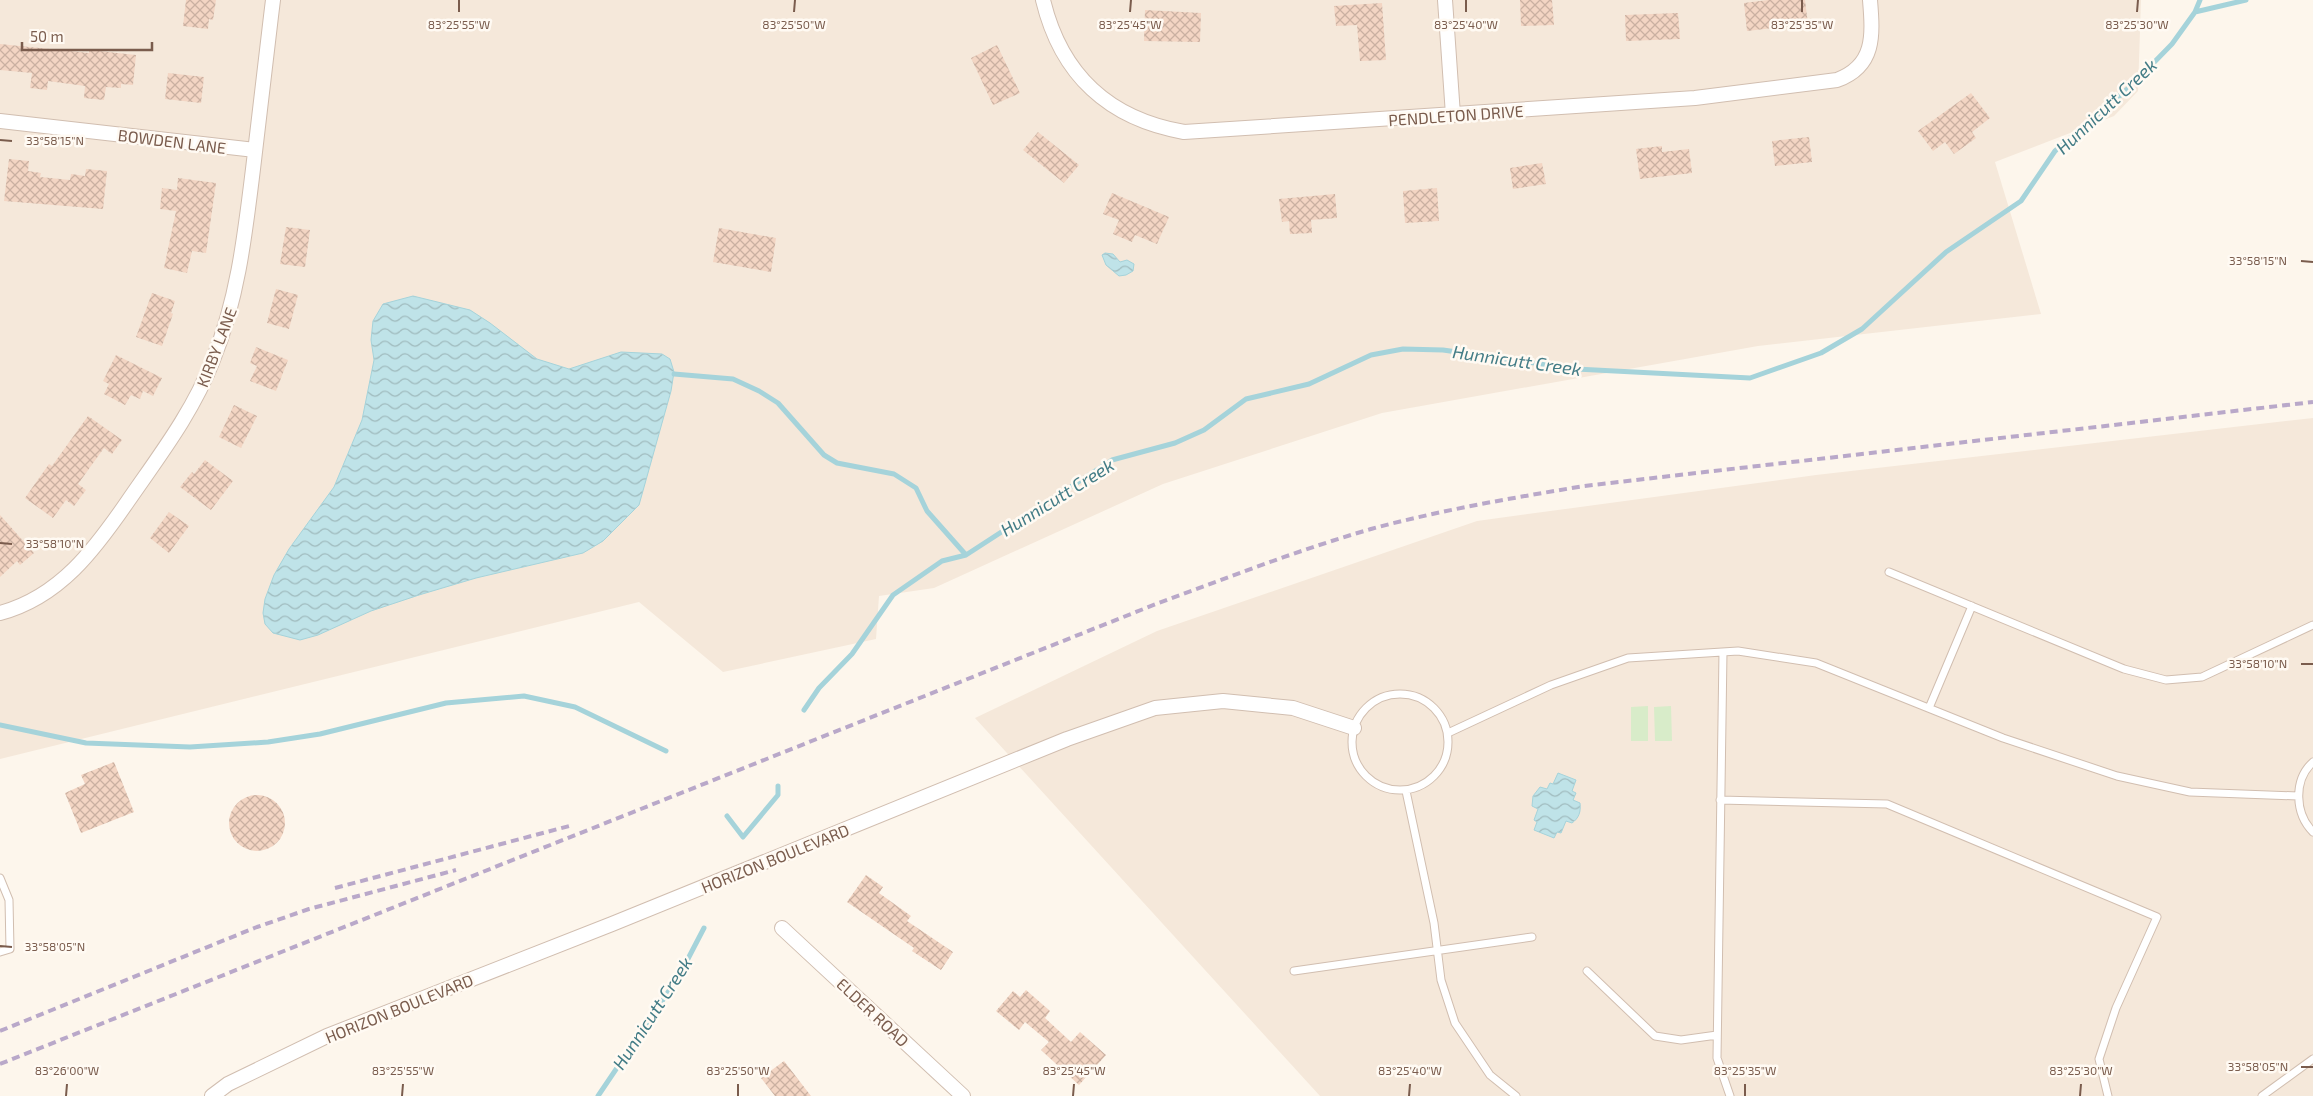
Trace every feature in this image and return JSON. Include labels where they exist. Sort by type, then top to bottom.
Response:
[{"type":"street","name":"KIRBY LANE","points":[[0,613],[58,583],[80,565],[109,529],[182,423],[213,361],[234,298],[246,229],[273,0]]},
{"type":"street","name":"PENDLETON DRIVE","points":[[1044,0],[1048,22],[1058,46],[1072,68],[1113,107],[1136,120],[1161,128],[1184,132],[1207,132],[1695,98],[1837,80],[1862,65],[1868,52],[1872,33],[1870,0]]},
{"type":"street","points":[[1445,0],[1453,115]]},
{"type":"street","name":"BOWDEN LANE","points":[[0,121],[255,150]]},
{"type":"street","name":"HORIZON BOULEVARD","points":[[212,1096],[228,1084],[327,1036],[612,924],[1067,738],[1155,708],[1223,702],[1294,708],[1354,728]]},
{"type":"street","name":"ELDER ROAD","points":[[782,928],[964,1096]]},
{"type":"lane","points":[[1889,572],[2124,669],[2166,680],[2202,676],[2313,625]]},
{"type":"lane","points":[[1929,708],[1972,606]]},
{"type":"lane","points":[[1448,733],[1551,685],[1628,658],[1738,651],[1816,663],[2003,738],[2117,776],[2190,792],[2298,796]]},
{"type":"lane","points":[[1723,652],[1717,1058],[1730,1096]]},
{"type":"lane","points":[[1403,694],[1419,698],[1432,706],[1442,718],[1448,733],[1446,757],[1435,777],[1421,786],[1406,791],[1390,790],[1375,784],[1363,774],[1355,760],[1352,744],[1354,728],[1361,714],[1372,703],[1387,696],[1403,694]]},
{"type":"lane","points":[[2313,762],[2302,779],[2298,796],[2300,812],[2313,832]]},
{"type":"lane","points":[[1406,791],[1434,924],[1441,980],[1455,1023],[1490,1075],[1516,1096]]},
{"type":"lane","points":[[1720,800],[1887,804],[2157,917],[2116,1008],[2099,1059],[2108,1096]]},
{"type":"lane","points":[[0,878],[9,900],[10,949],[0,952]]},
{"type":"lane","points":[[1294,971],[1532,937]]},
{"type":"lane","points":[[1587,971],[1654,1036],[1681,1040],[1717,1035]]},
{"type":"lane","points":[[2262,1096],[2313,1059]]},
{"type":"shaded area","points":[[0,0],[2141,0],[2138,91],[2114,116],[1995,162],[2041,314],[1758,346],[1382,413],[1163,484],[934,588],[879,596],[876,639],[723,672],[639,602],[0,759]]},
{"type":"shaded area","points":[[2313,418],[2313,1096],[1320,1096],[975,718],[1157,631],[1477,521],[1816,475]]},
{"type":"green space","points":[[1648,706],[1648,741],[1631,741],[1631,707]]},
{"type":"green space","points":[[1671,706],[1672,741],[1655,741],[1654,707]]},
{"type":"water","points":[[1105,253],[1113,254],[1120,262],[1127,260],[1134,264],[1133,271],[1119,276],[1106,265],[1102,255]]},
{"type":"water","points":[[413,296],[470,310],[537,359],[569,369],[621,352],[662,354],[670,359],[674,372],[671,391],[639,505],[603,541],[583,553],[476,578],[419,595],[371,611],[318,635],[300,640],[273,633],[265,624],[263,613],[265,599],[274,575],[289,549],[334,487],[362,420],[374,360],[371,340],[373,321],[383,304]]},
{"type":"water","points":[[1558,773],[1576,780],[1572,791],[1576,793],[1573,800],[1580,803],[1580,809],[1576,819],[1572,823],[1566,821],[1561,833],[1557,832],[1554,838],[1534,830],[1537,822],[1534,820],[1538,809],[1532,806],[1533,796],[1540,787],[1547,789],[1550,783],[1553,784]]},
{"type":"building","points":[[186,0],[216,0],[213,20],[209,19],[208,29],[183,26]]},
{"type":"building","points":[[1520,0],[1552,0],[1554,25],[1521,26]]},
{"type":"building","points":[[1768,0],[1805,0],[1808,24],[1747,31],[1744,3]]},
{"type":"building","points":[[1382,3],[1386,60],[1360,61],[1357,25],[1336,26],[1334,6]]},
{"type":"building","points":[[1145,10],[1201,13],[1200,42],[1144,41]]},
{"type":"building","points":[[1678,13],[1680,39],[1626,41],[1625,15]]},
{"type":"building","points":[[0,44],[89,53],[89,50],[136,55],[133,85],[121,84],[121,88],[106,87],[104,100],[84,98],[85,86],[48,81],[47,90],[30,88],[32,73],[0,70]]},
{"type":"building","points":[[997,45],[1020,93],[993,105],[971,58]]},
{"type":"building","points":[[168,73],[204,77],[201,103],[165,99]]},
{"type":"building","points":[[1971,93],[1990,118],[1972,132],[1976,138],[1954,154],[1945,142],[1933,151],[1918,131]]},
{"type":"building","points":[[1038,132],[1079,165],[1064,183],[1023,150]]},
{"type":"building","points":[[1809,137],[1812,162],[1775,166],[1772,141]]},
{"type":"building","points":[[1662,146],[1662,152],[1689,149],[1692,173],[1640,179],[1636,149]]},
{"type":"building","points":[[9,159],[29,161],[28,171],[41,173],[40,177],[70,180],[71,174],[85,176],[86,169],[107,171],[103,209],[4,201]]},
{"type":"building","points":[[1542,163],[1546,184],[1513,189],[1510,168]]},
{"type":"building","points":[[178,178],[216,183],[206,253],[192,251],[187,273],[164,268],[176,211],[160,209],[162,188],[177,190]]},
{"type":"building","points":[[1437,188],[1439,221],[1405,223],[1403,191]]},
{"type":"building","points":[[1112,193],[1169,217],[1157,244],[1135,235],[1132,242],[1113,234],[1119,220],[1103,214]]},
{"type":"building","points":[[1335,194],[1337,218],[1311,220],[1312,233],[1290,234],[1289,221],[1282,222],[1279,199]]},
{"type":"building","points":[[286,227],[310,230],[305,267],[280,264]]},
{"type":"building","points":[[719,228],[776,238],[771,272],[713,262]]},
{"type":"building","points":[[276,289],[298,295],[289,329],[267,323]]},
{"type":"building","points":[[152,293],[175,301],[171,313],[173,314],[162,346],[136,337]]},
{"type":"building","points":[[256,347],[288,360],[276,391],[250,381],[257,366],[250,363]]},
{"type":"building","points":[[116,355],[162,378],[153,396],[143,391],[140,399],[131,395],[125,405],[104,394],[109,384],[103,381]]},
{"type":"building","points":[[234,405],[257,416],[241,448],[219,437]]},
{"type":"building","points":[[88,416],[122,440],[112,454],[104,448],[78,484],[86,490],[74,506],[66,500],[53,518],[25,498],[49,464],[52,466]]},
{"type":"building","points":[[205,460],[233,481],[211,510],[180,487]]},
{"type":"building","points":[[169,512],[189,526],[169,553],[150,538]]},
{"type":"building","points":[[0,515],[34,553],[20,565],[17,561],[0,577]]},
{"type":"building","points":[[114,762],[134,812],[81,833],[65,793],[85,784],[81,775]]},
{"type":"building","points":[[257,795],[268,797],[277,803],[283,812],[285,823],[283,834],[277,843],[268,849],[257,851],[246,849],[237,843],[231,834],[229,823],[231,812],[237,803],[246,797]]},
{"type":"building","points":[[866,875],[883,887],[879,893],[911,916],[907,921],[953,952],[941,970],[912,951],[914,948],[847,902]]},
{"type":"building","points":[[1026,990],[1050,1011],[1045,1018],[1071,1042],[1080,1032],[1106,1055],[1079,1085],[1041,1050],[1049,1042],[1025,1022],[1019,1030],[996,1011],[1013,991],[1020,997]]},
{"type":"building","points":[[784,1061],[811,1096],[775,1096],[761,1078]]},
{"type":"waterway","name":"Hunnicutt Creek","points":[[804,710],[819,688],[852,654],[893,595],[942,561],[966,555],[1112,460],[1175,443],[1204,430],[1246,399],[1309,384],[1371,355],[1403,349],[1443,350],[1576,369],[1750,378],[1821,353],[1862,329],[1946,252],[2021,201],[2055,151],[2131,86],[2172,44],[2195,12],[2200,0]]},
{"type":"waterway","points":[[2195,12],[2246,0]]},
{"type":"waterway","points":[[674,374],[733,379],[759,391],[778,403],[824,455],[837,463],[894,474],[916,488],[927,511],[966,555]]},
{"type":"waterway","points":[[0,725],[86,743],[190,747],[268,742],[320,734],[446,703],[524,696],[575,707],[666,751]]},
{"type":"waterway","points":[[727,816],[743,837],[778,795],[778,786]]},
{"type":"waterway","name":"Hunnicutt Creek","points":[[598,1096],[679,976],[704,928]]},
{"type":"railway","points":[[0,1064],[1156,604],[1290,555],[1371,529],[1450,510],[1584,486],[2313,402]]},
{"type":"railway","points":[[335,888],[573,825]]},
{"type":"railway","points":[[0,1031],[257,927],[309,909],[456,870]]}]
